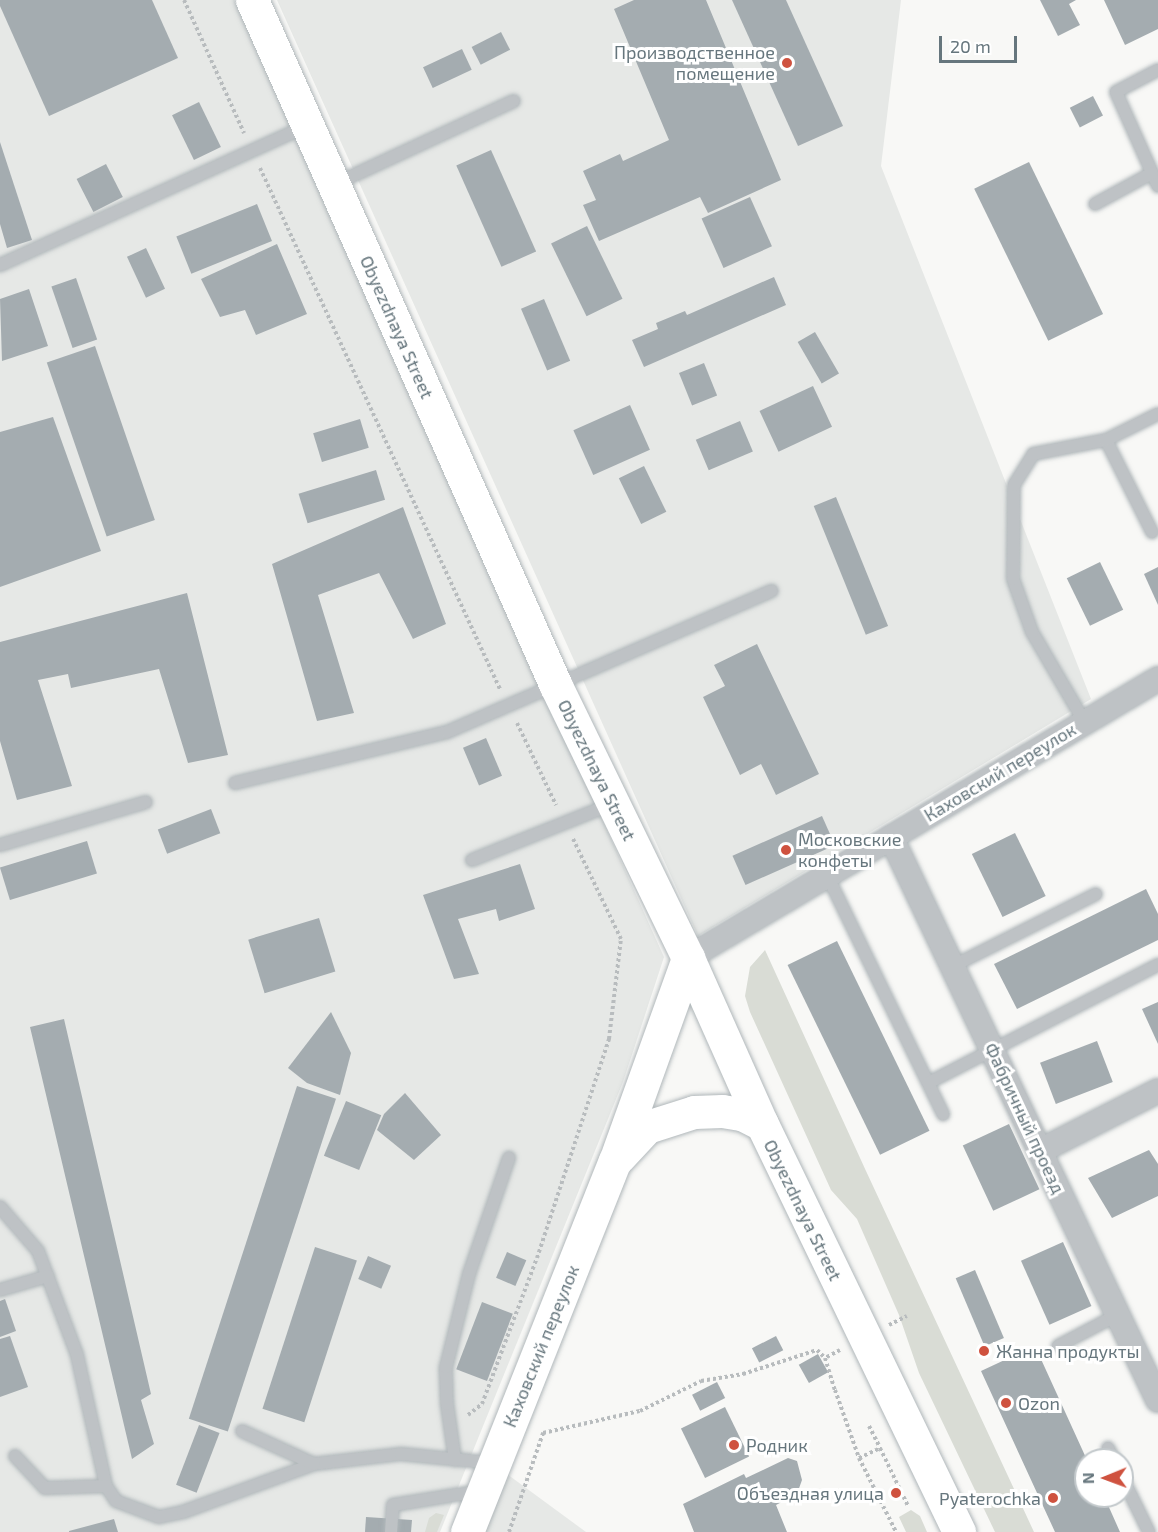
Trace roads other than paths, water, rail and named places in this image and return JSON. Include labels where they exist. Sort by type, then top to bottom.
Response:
[{"type":"main road","name":"Obyezdnaya Street","points":[[252,0],[556,686],[688,958],[762,1124],[959,1532]]},
{"type":"main road","name":"Каховский переулок","points":[[467,1532],[615,1161],[688,958]]},
{"type":"main road","points":[[615,1161],[647,1127],[694,1112],[732,1112],[762,1124]]},
{"type":"street","name":"Каховский переулок","points":[[688,958],[1158,679]]},
{"type":"street","name":"Фабричный проезд","points":[[891,837],[1158,1400]]},
{"type":"street","points":[[1040,1151],[1158,1091]]},
{"type":"lane","points":[[1158,70],[1116,92],[1158,186]]},
{"type":"lane","points":[[333,185],[514,101]]},
{"type":"lane","points":[[0,265],[307,125]]},
{"type":"lane","points":[[1095,204],[1152,173]]},
{"type":"lane","points":[[1084,721],[1032,632],[1013,579],[1014,485],[1033,454],[1106,440],[1158,414]]},
{"type":"lane","points":[[1106,440],[1152,532]]},
{"type":"lane","points":[[236,783],[447,732],[772,591]]},
{"type":"lane","points":[[0,844],[146,802]]},
{"type":"lane","points":[[472,860],[613,803]]},
{"type":"lane","points":[[827,875],[943,1114]]},
{"type":"lane","points":[[953,966],[1096,894]]},
{"type":"lane","points":[[928,1083],[1158,965]]},
{"type":"lane","points":[[455,1460],[447,1404],[446,1366],[469,1274],[509,1158]]},
{"type":"lane","points":[[0,1207],[38,1251],[48,1276],[77,1355],[106,1486],[116,1501],[159,1517],[183,1512],[314,1464],[401,1454],[455,1460],[489,1477]]},
{"type":"lane","points":[[0,1290],[48,1276]]},
{"type":"lane","points":[[1058,1346],[1117,1315]]},
{"type":"lane","points":[[242,1431],[314,1464]]},
{"type":"lane","points":[[15,1456],[45,1488],[106,1486]]},
{"type":"lane","points":[[391,1532],[393,1504],[489,1477]]},
{"type":"lane","points":[[1134,1501],[1149,1532]]},
{"type":"place","name":"Производственное помещение","points":[[787,63]]},
{"type":"place","name":"Московские конфеты","points":[[786,850]]},
{"type":"place","name":"Жанна продукты","points":[[984,1351]]},
{"type":"place","name":"Ozon","points":[[1006,1403]]},
{"type":"place","name":"Родник","points":[[734,1445]]},
{"type":"place","name":"Объездная улица","points":[[896,1493]]},
{"type":"place","name":"Pyaterochka","points":[[1053,1498]]}]
